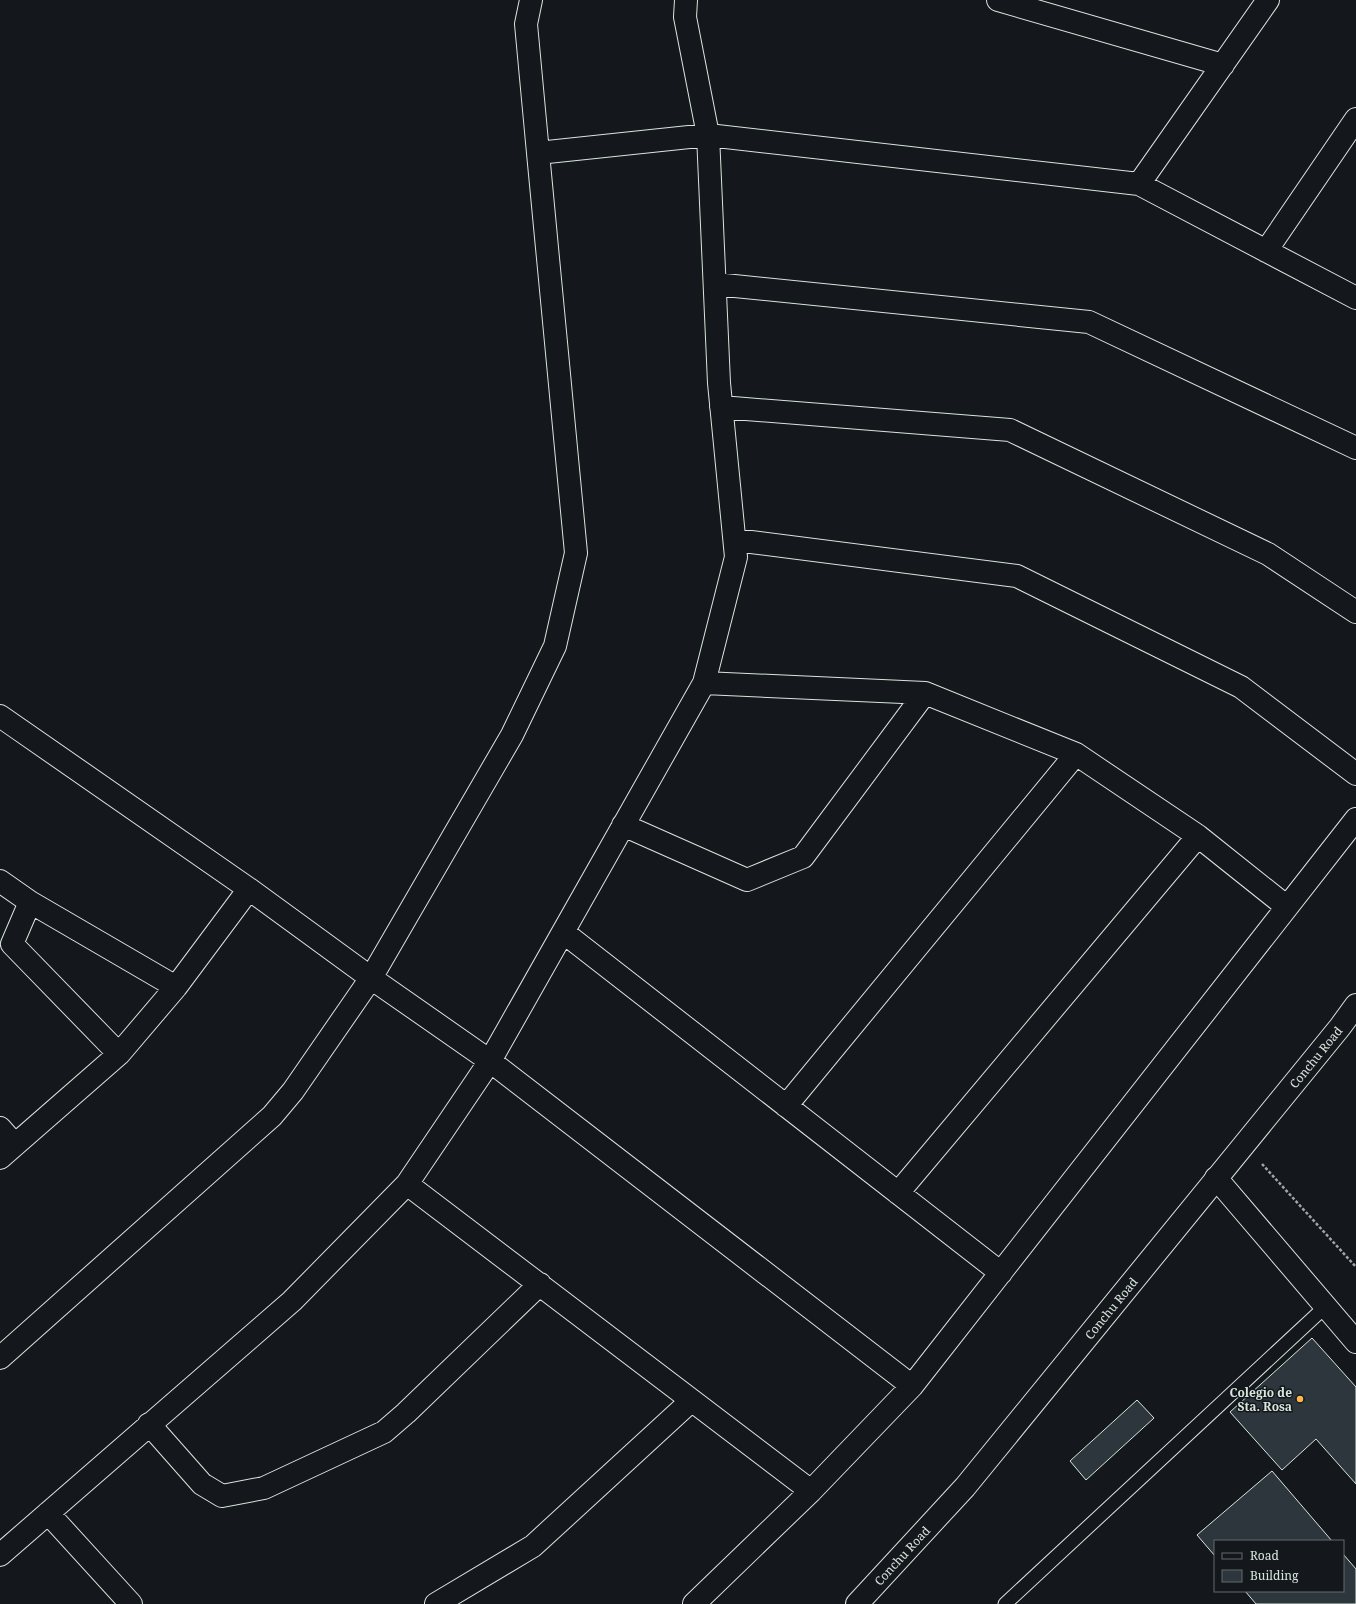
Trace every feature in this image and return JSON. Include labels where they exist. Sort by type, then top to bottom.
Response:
[{"type":"street","points":[[0,1358],[272,1116],[292,1091],[371,978],[512,735],[555,646],[576,554],[526,24],[531,0]]},
{"type":"street","points":[[0,1555],[292,1301],[407,1184],[490,1061],[704,683],[736,557],[721,407],[708,135],[685,17],[686,0]]},
{"type":"street","points":[[998,0],[1223,64]]},
{"type":"street","points":[[1139,184],[1268,0]]},
{"type":"street","points":[[1266,251],[1356,119]]},
{"type":"street","points":[[538,153],[708,135],[1139,184],[1356,298]]},
{"type":"street","points":[[714,284],[1089,322],[1356,448]]},
{"type":"street","points":[[721,407],[1010,430],[1268,554],[1356,612]]},
{"type":"street","points":[[735,540],[1017,576],[1241,687],[1356,774]]},
{"type":"street","points":[[704,683],[925,693],[1076,754],[1198,836],[1287,907]]},
{"type":"street","points":[[623,826],[746,880],[803,857],[925,693]]},
{"type":"street","points":[[0,716],[249,889],[371,978],[490,1061],[912,1386]]},
{"type":"street","points":[[786,1106],[1076,754]]},
{"type":"street","points":[[694,1604],[811,1491],[912,1386],[1356,820]]},
{"type":"street","points":[[898,1193],[1198,836]]},
{"type":"street","points":[[0,881],[30,902],[176,987]]},
{"type":"street","points":[[0,1128],[7,1151],[120,1054],[176,987],[249,889]]},
{"type":"street","points":[[30,902],[12,944],[120,1054]]},
{"type":"street","points":[[563,932],[1001,1273]]},
{"type":"street","name":"Conchu Road","points":[[857,1604],[965,1487],[1340,1027],[1356,1005]]},
{"type":"street","points":[[1216,1178],[1356,1342]]},
{"type":"street","points":[[407,1184],[811,1491]]},
{"type":"street","points":[[149,1424],[202,1484],[222,1496],[264,1488],[384,1432],[406,1413],[540,1284]]},
{"type":"street","points":[[436,1604],[533,1546],[691,1401]]},
{"type":"street","points":[[48,1513],[131,1604]]},
{"type":"lane","points":[[1005,1604],[1325,1307]]},
{"type":"path","points":[[1244,1144],[1356,1267]]},
{"type":"building","name":"Colegio de Sta. Rosa","points":[[1312,1338],[1356,1387],[1356,1484],[1316,1439],[1282,1470],[1230,1412]]},
{"type":"building","points":[[1137,1400],[1154,1418],[1086,1480],[1070,1461]]},
{"type":"building","points":[[1272,1471],[1331,1540],[1214,1540],[1214,1555],[1197,1535]]},
{"type":"building","points":[[1344,1555],[1356,1569],[1356,1604],[1256,1604],[1246,1592],[1344,1592]]},
{"type":"place","name":"Colegio de Sta. Rosa","points":[[1300,1399]]}]
